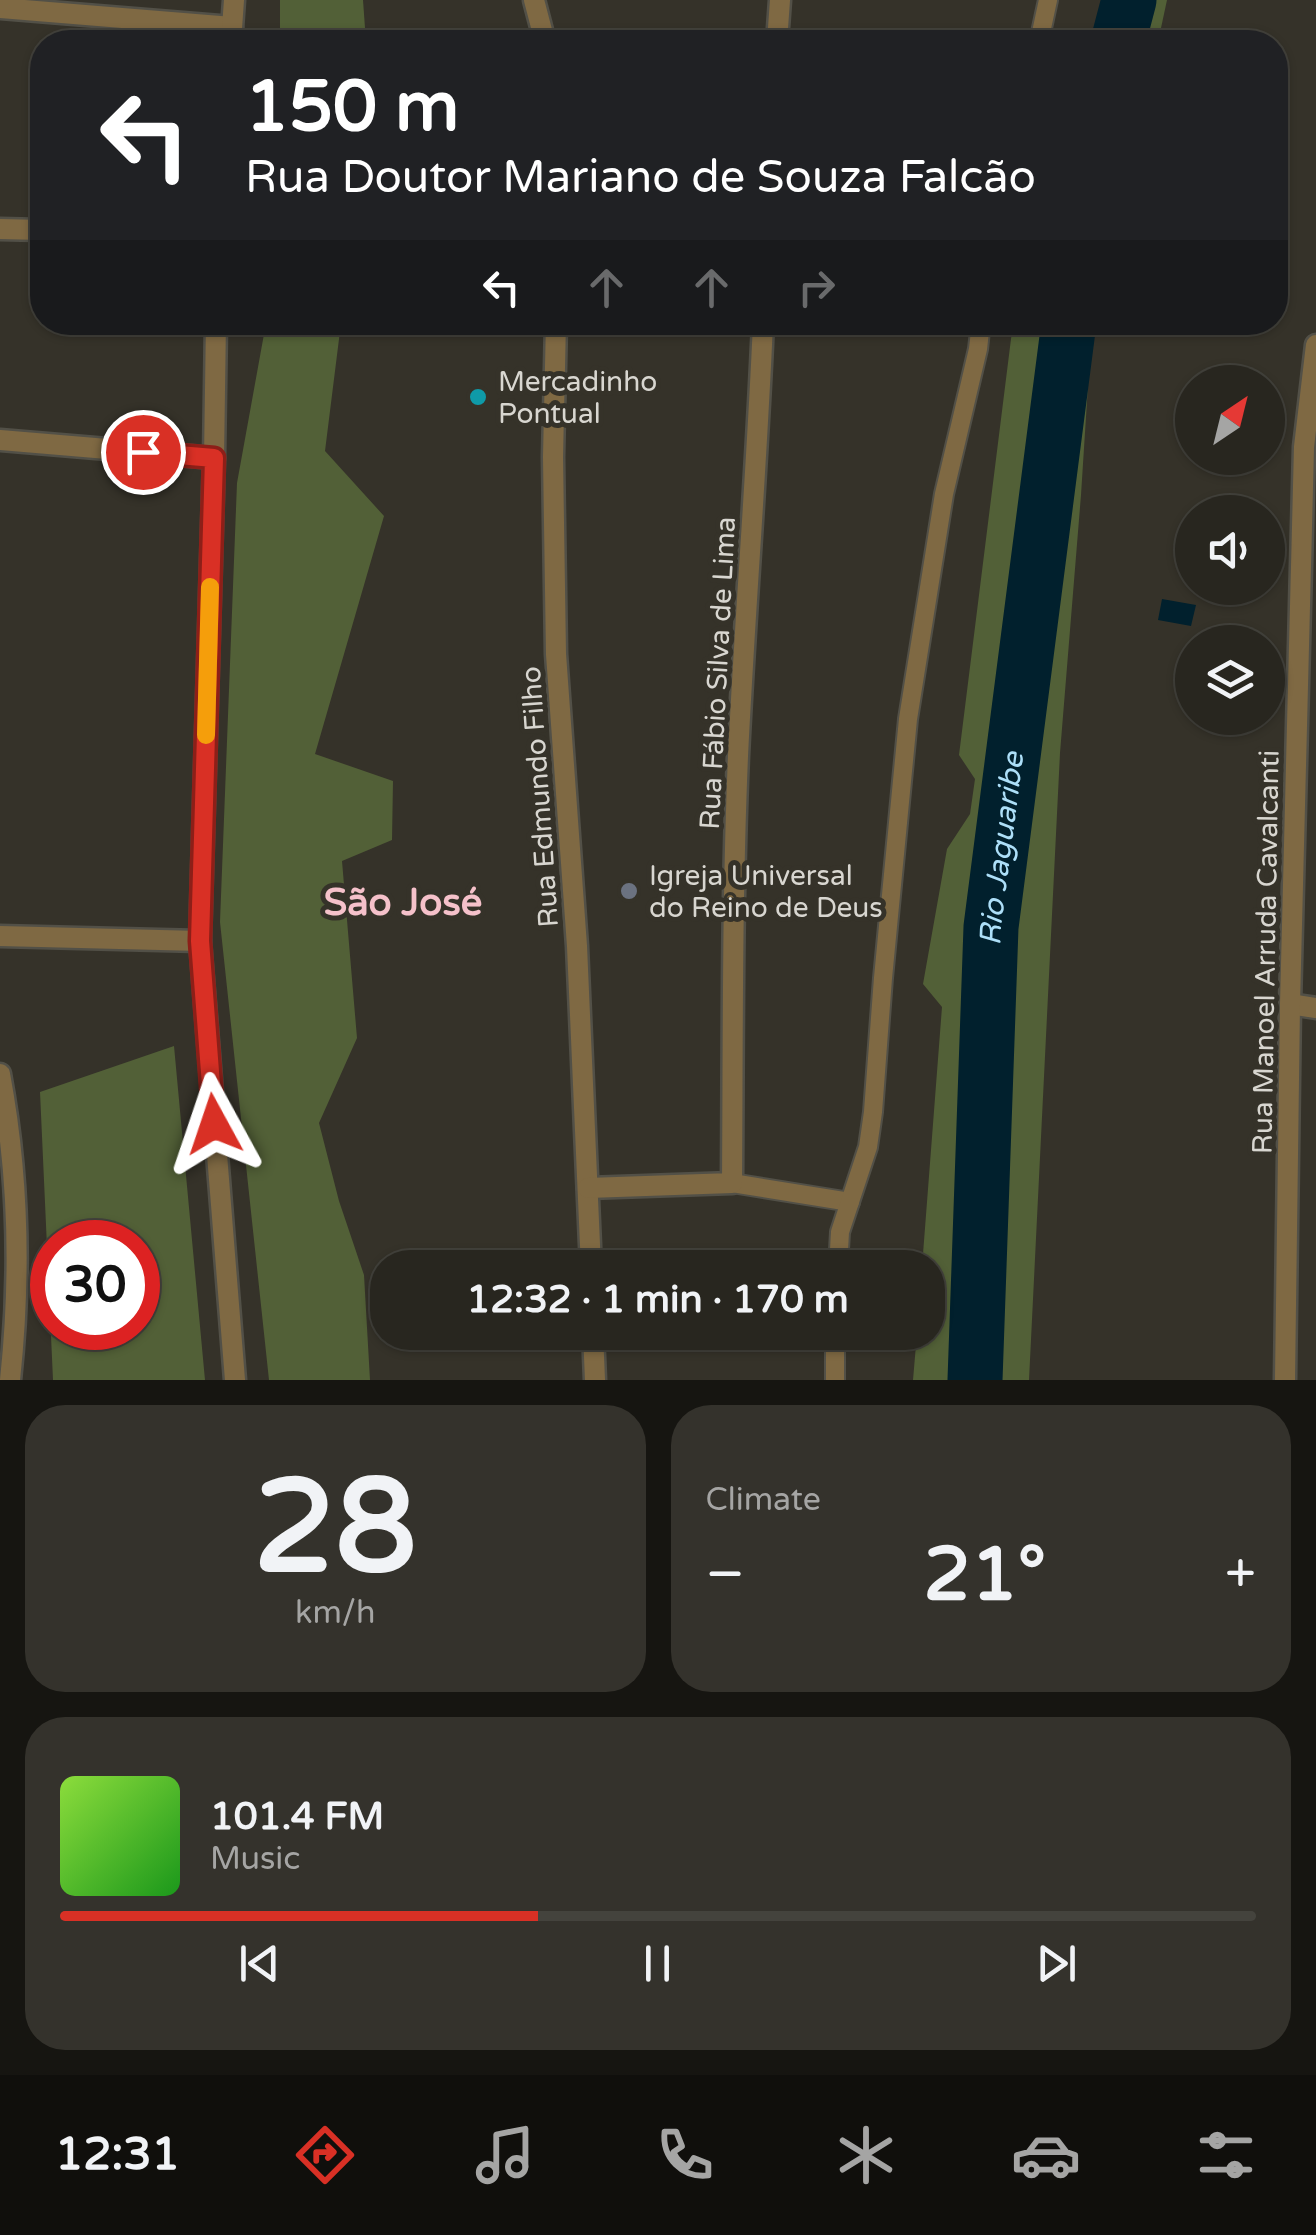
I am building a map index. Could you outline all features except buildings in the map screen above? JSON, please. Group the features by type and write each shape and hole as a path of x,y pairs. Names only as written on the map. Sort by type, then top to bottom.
{"street":[{"path":"232,30 234,0"},
{"path":"534,0 542,30"},
{"path":"778,30 780,0"},
{"path":"14,6 194,30"},
{"path":"0,228 30,229"},
{"path":"216,335 200,941 235,1380"},
{"name":"Rua Edmundo Filho","path":"556,335 556,654 576,946 590,1250"},
{"name":"Rua Fábio Silva de Lima","path":"732,1183 738,758 762,335"},
{"name":"Rua Manoel Arruda Cavalcanti","path":"1285,1380 1290,1004 1316,345"},
{"path":"0,440 214,458"},
{"path":"0,936 200,941"},
{"path":"1290,1004 1316,1008"},
{"path":"0,1074 11,1131 17,1207 18,1281 10,1380"},
{"path":"588,1188 732,1183"},
{"path":"594,1350 595,1380"}],"lane":[{"path":"1042,30 1048,0"},
{"path":"839,1250 840,1232 868,1147 874,1112 882,978 908,719 944,494 980,335"},
{"path":"732,1183 850,1202"},
{"path":"835,1350 835,1380"}],"green space":[{"path":"280,0 363,0 365,30 280,30"},
{"path":"1104,0 1167,0 1161,30 1097,30"},
{"path":"264,335 340,335 325,451 384,516 315,754 393,781 392,840 342,861 357,1038 319,1123 364,1275 370,1380 269,1380 220,922 237,483"},
{"path":"1012,335 1091,335 1060,753 1029,1380 913,1380 916,1350 945,1350 945,1250 923,1250 942,1007 923,984 947,849 970,814 975,779 959,755"},
{"path":"174,1046 205,1380 53,1380 52,1350 160,1350 160,1220 46,1220 40,1092"}],"water":[{"path":"1162,599 1175,601 1175,605 1196,605 1191,625 1158,620"}],"waterway":[{"name":"Rio Jaguaribe","path":"1121,30 1129,0"},
{"name":"Rio Jaguaribe","path":"975,1380 991,927 1067,335"}],"slow traffic":[{"path":"206,735 210,587"}],"place":[{"name":"Mercadinho Pontual","path":"478,397"},
{"name":"Igreja Universal do Reino de Deus","path":"629,891"}],"district":[{"name":"São José","path":"403,902"}],"route":[{"path":"143,452 214,458 200,941 214,1124"}]}
